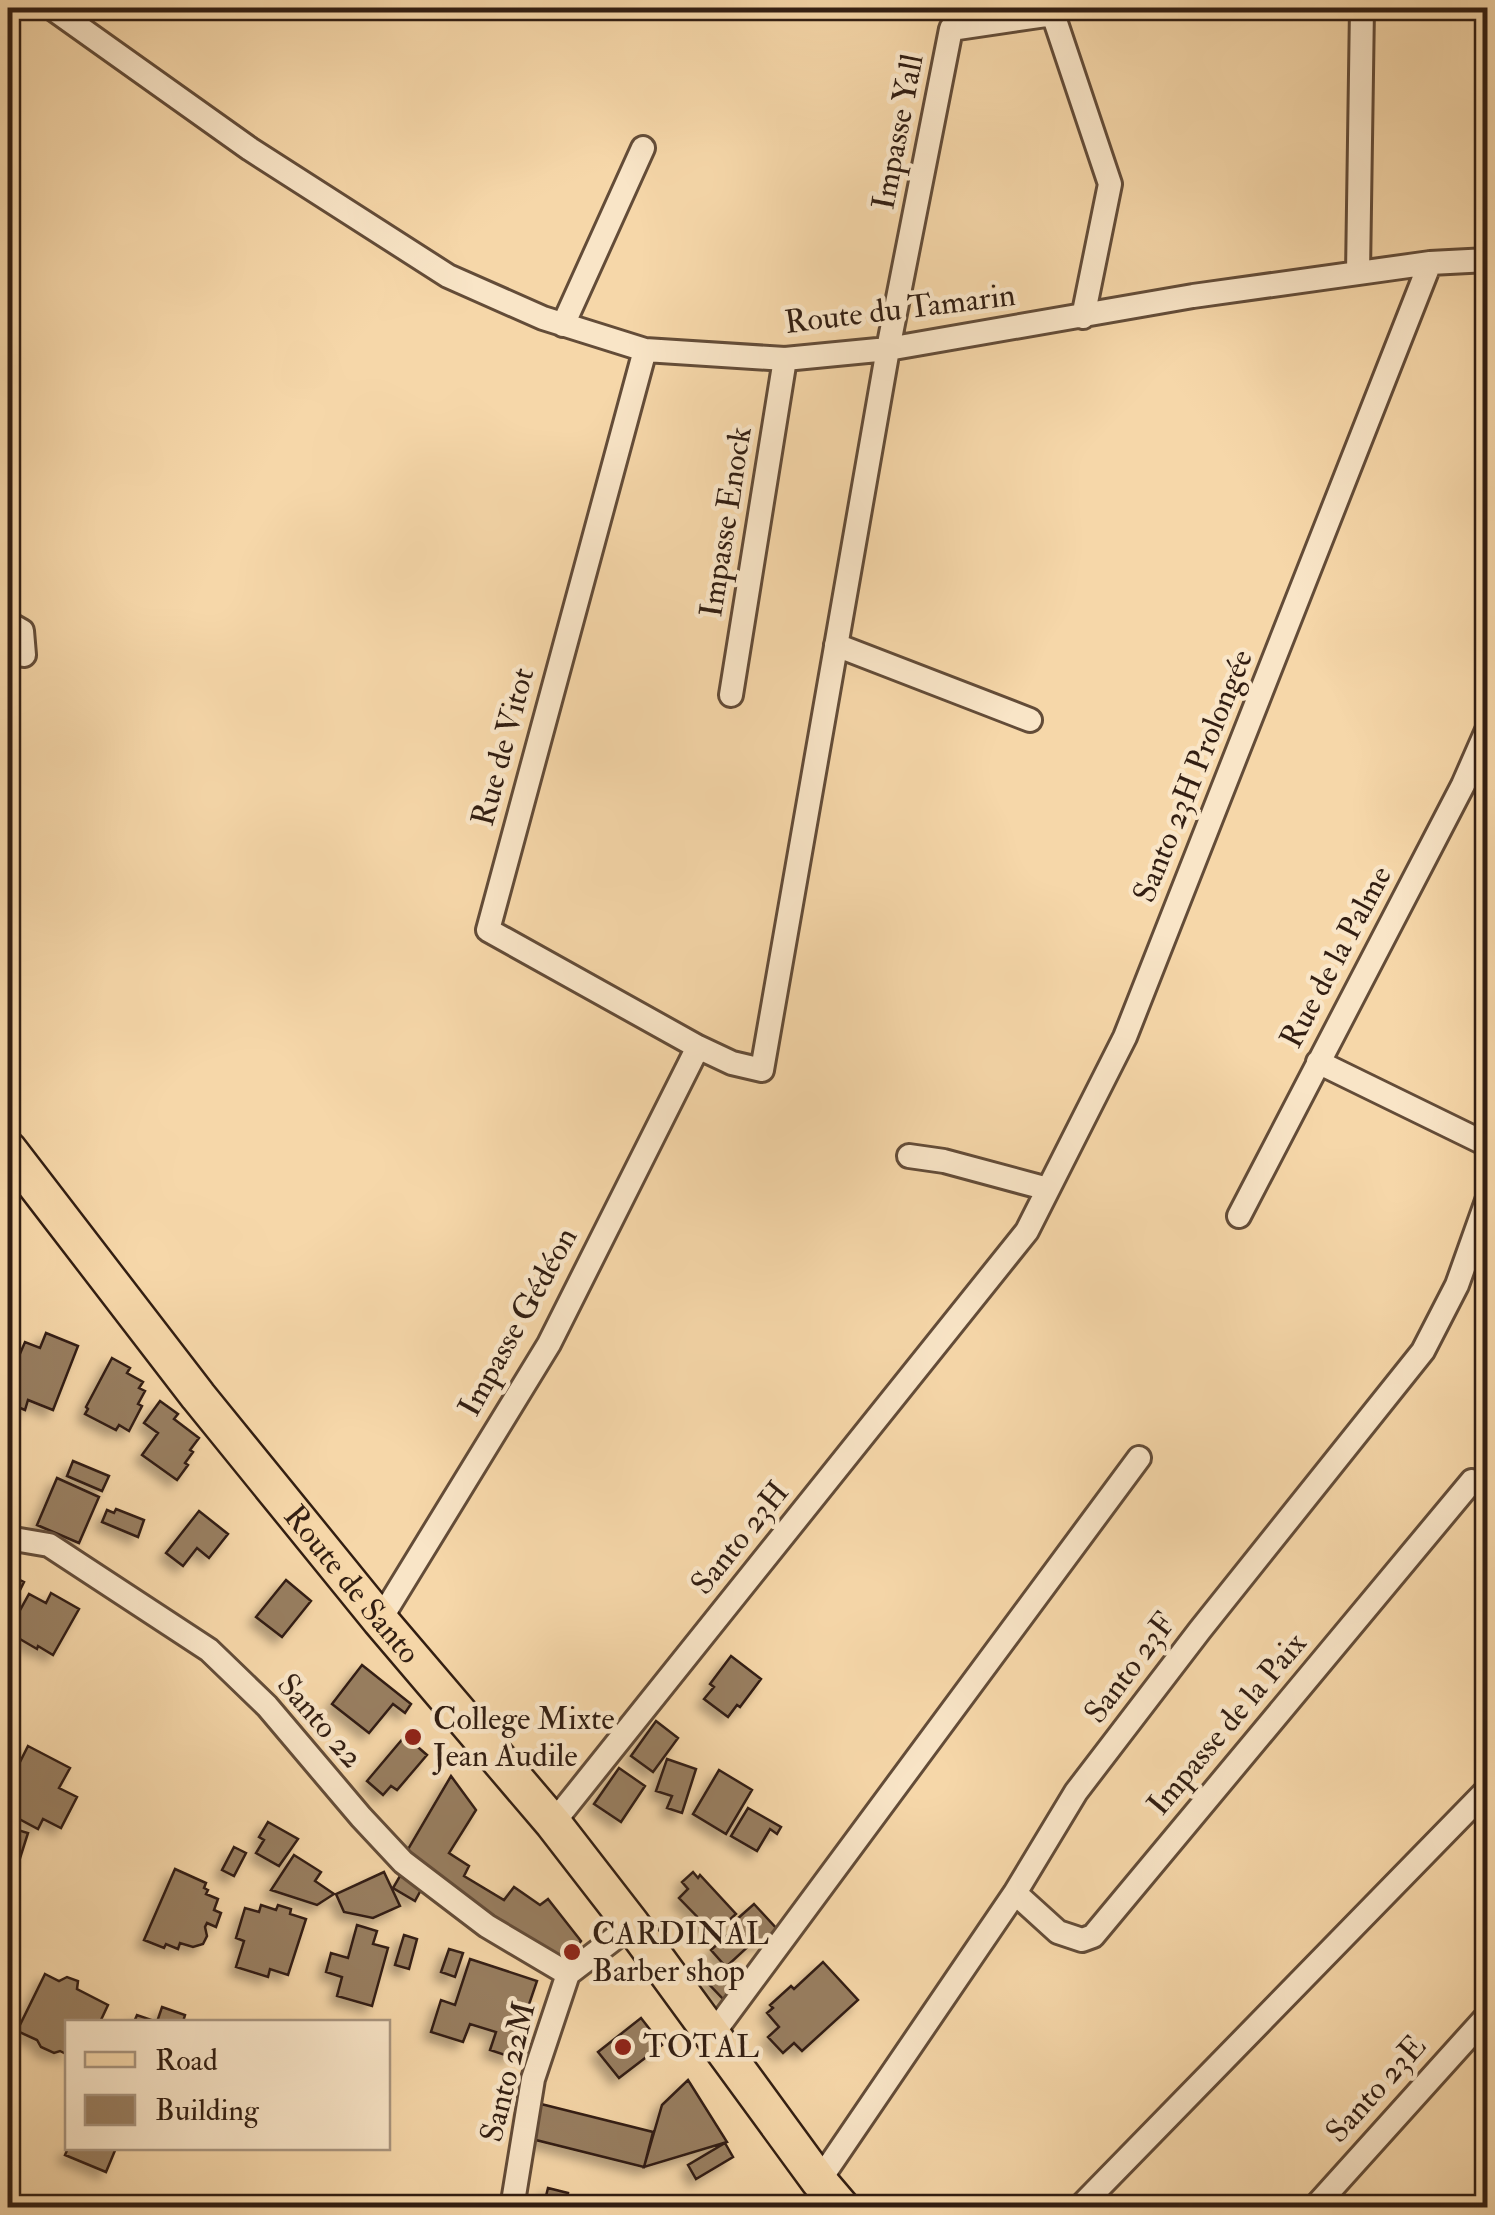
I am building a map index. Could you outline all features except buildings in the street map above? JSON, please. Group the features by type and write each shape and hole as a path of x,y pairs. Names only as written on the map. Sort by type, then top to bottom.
{"main road":[{"name":"Route de Santo","path":"8,1149 198,1396 380,1620 554,1823 830,2194"}],"street":[{"name":"Route du Tamarin","path":"52,8 250,149 448,276 543,318 644,350 785,359 888,349 1193,296 1430,263 1488,260"},
{"path":"1358,274 1362,8"},
{"path":"1053,11 1110,184 1083,317"},
{"name":"Impasse Yall","path":"888,349 951,28 1053,11"},
{"path":"563,325 643,148"},
{"name":"Santo 23H Prolongée","path":"978,1294 1026,1230 1125,1037 1430,263"},
{"path":"698,1047 732,1064 762,1070 888,349"},
{"name":"Rue de Vitot","path":"644,350 488,930 698,1047"},
{"name":"Impasse Enock","path":"731,695 785,359"},
{"path":"8,623 22,631 24,655"},
{"path":"836,645 1030,720"},
{"name":"Rue de la Palme","path":"1239,1216 1463,785 1488,728"},
{"name":"Impasse Gédéon","path":"380,1620 549,1344 698,1047"},
{"path":"1318,1062 1488,1145"},
{"path":"909,1156 944,1161 1048,1189"},
{"name":"Santo 23F","path":"830,2194 1076,1792 1423,1351 1457,1285 1488,1198"},
{"name":"Santo 23H","path":"554,1823 978,1294"},
{"path":"712,2035 1140,1458"},
{"name":"Impasse de la Paix","path":"1016,1893 1058,1932 1082,1940 1093,1936 1472,1481"},
{"name":"Santo 22","path":"8,1538 50,1546 208,1650 267,1706 404,1862 487,1926 568,1974"},
{"path":"1079,2208 1488,1789"},
{"name":"Santo 22M","path":"512,2208 533,2079 568,1974 632,1925"},
{"name":"Santo 23E","path":"1314,2208 1488,2015"}],"place":[{"name":"College Mixte Jean Audile","path":"413,1737"},
{"name":"CARDINAL Barber shop","path":"572,1952"},
{"name":"TOTAL","path":"623,2047"}]}
